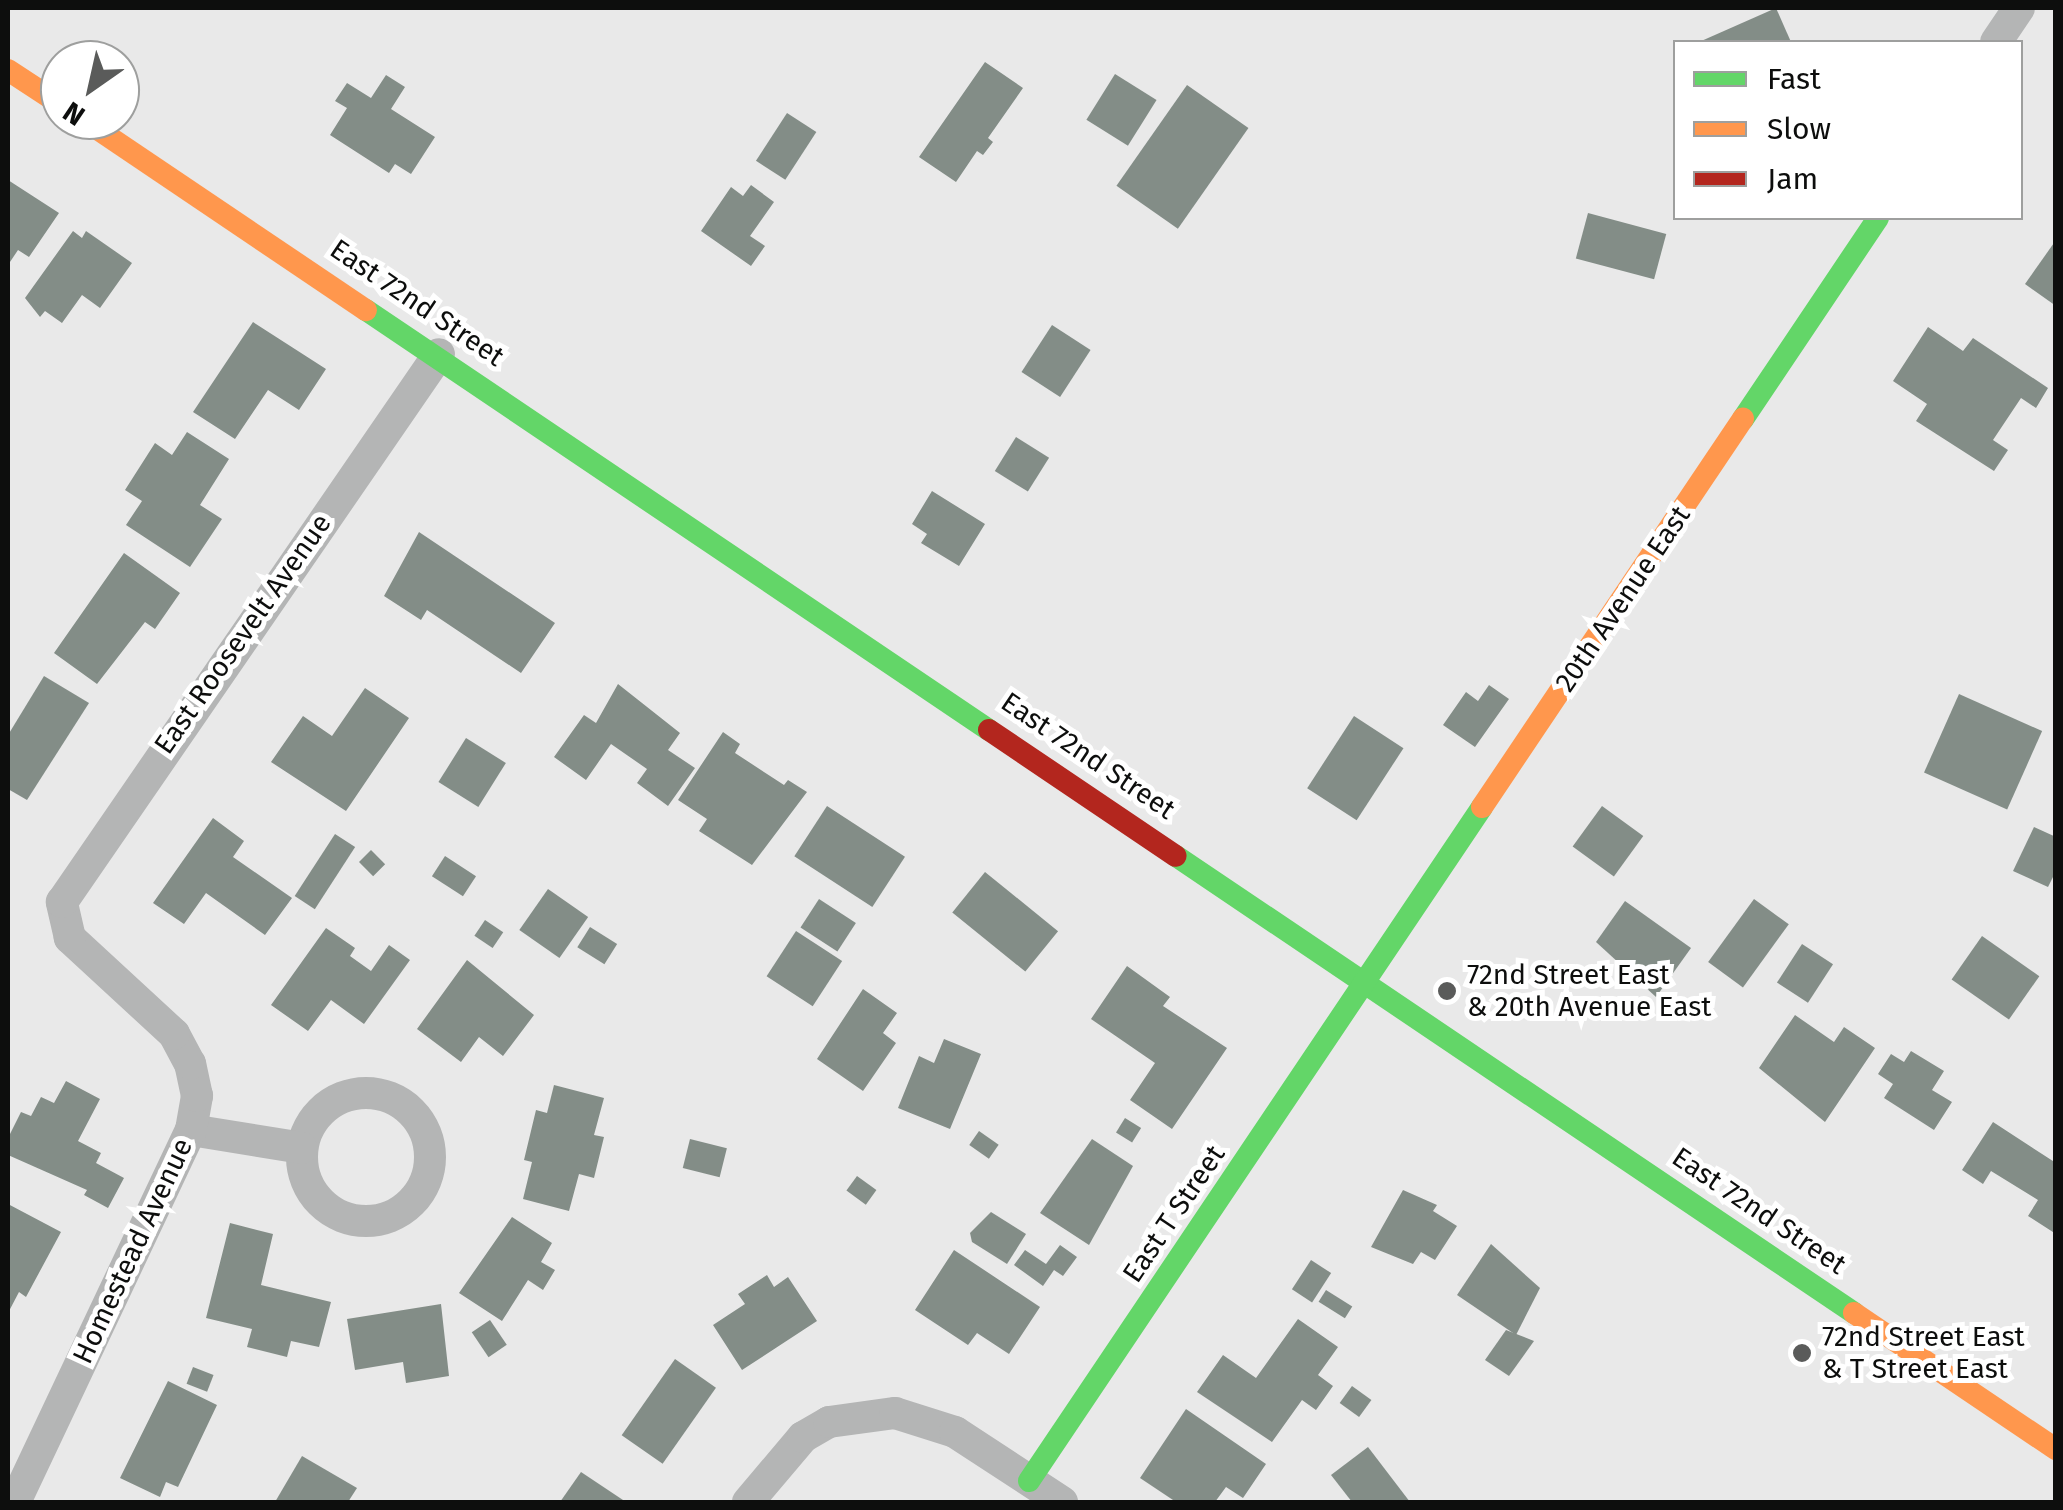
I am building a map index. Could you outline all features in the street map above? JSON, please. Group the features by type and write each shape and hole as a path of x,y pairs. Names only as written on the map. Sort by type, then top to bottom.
{"main road":[{"path":"8,70 40,91"},
{"name":"East 72nd Street","path":"114,140 439,354 2056,1448"},
{"name":"20th Avenue East","path":"1369,981 1877,220"},
{"name":"East T Street","path":"1029,1481 1369,981"}],"street":[{"path":"1997,40 2019,8"},
{"name":"East Roosevelt Avenue","path":"62,919 70,885 439,354"},
{"name":"Homestead Avenue","path":"15,1502 190,1130 197,1096 190,1064 174,1034 70,938 62,919"},
{"path":"190,1130 302,1148"},
{"path":"748,1502 803,1437 866,1414 927,1418 1062,1502"}],"building":[{"path":"1776,8 1790,40 1704,40"},
{"path":"985,62 1023,88 988,138 993,142 983,155 977,151 956,182 919,157"},
{"path":"1115,74 1157,100 1128,146 1086,120"},
{"path":"386,75 405,87 391,109 435,137 411,174 395,164 389,173 330,135 347,108 335,101 347,83 371,98"},
{"path":"1187,85 1248,128 1178,229 1116,186"},
{"path":"787,113 816,132 785,180 756,161"},
{"path":"8,180 59,213 29,257 18,250 8,265"},
{"path":"751,185 774,202 750,236 765,246 751,266 701,231 731,187 743,196"},
{"path":"1588,213 1666,234 1654,279 1576,258"},
{"path":"73,231 82,238 86,231 132,263 100,308 82,295 62,323 45,311 40,317 25,298"},
{"path":"2056,240 2056,306 2025,284"},
{"path":"253,322 326,369 299,410 268,390 235,439 193,412"},
{"path":"1052,325 1091,350 1060,397 1022,372"},
{"path":"1928,327 1963,351 1973,338 2048,388 2036,408 2021,398 1993,440 2008,450 1994,471 1916,421 1927,404 1893,381"},
{"path":"187,432 229,459 200,505 222,519 190,567 126,525 142,501 125,490 155,443 172,455"},
{"path":"1016,437 1049,458 1028,492 995,471"},
{"path":"932,491 985,524 959,566 921,543 927,534 912,524"},
{"path":"419,532 555,623 521,673 427,610 421,620 384,596"},
{"path":"124,553 180,593 155,629 145,622 97,684 54,653"},
{"path":"44,676 89,703 27,800 8,789 8,735"},
{"path":"618,684 680,733 668,750 695,768 668,806 637,783 647,769 611,744 586,780 554,757 584,715 596,723"},
{"path":"1489,685 1509,699 1475,747 1443,725 1466,692 1478,701"},
{"path":"365,688 409,718 346,811 271,762 303,716 332,736"},
{"path":"1959,694 2042,731 2007,810 1924,773"},
{"path":"1354,716 1403,748 1357,820 1307,788"},
{"path":"723,732 740,744 735,753 784,785 788,780 807,792 752,865 699,831 707,819 678,800"},
{"path":"466,738 506,763 478,807 438,782"},
{"path":"827,806 905,857 872,907 794,856"},
{"path":"1602,806 1643,836 1614,876 1573,846"},
{"path":"213,818 244,841 233,857 292,898 265,935 206,893 184,924 153,903"},
{"path":"2034,827 2056,837 2056,871 2048,887 2013,871"},
{"path":"335,834 355,847 315,909 295,896"},
{"path":"371,850 385,864 373,876 359,862"},
{"path":"445,856 476,876 463,896 432,876"},
{"path":"985,872 1058,931 1025,972 952,912"},
{"path":"548,889 588,917 559,958 519,930"},
{"path":"819,899 856,923 837,951 800,928"},
{"path":"1754,899 1789,924 1743,987 1708,962"},
{"path":"1625,901 1691,948 1656,997 1596,942"},
{"path":"485,920 503,932 493,948 474,936"},
{"path":"590,927 617,944 604,964 577,947"},
{"path":"326,928 355,948 350,956 371,971 389,945 410,960 364,1024 331,1000 308,1031 271,1005"},
{"path":"796,931 842,961 813,1006 767,976"},
{"path":"1982,936 2039,976 2009,1020 1952,979"},
{"path":"1802,944 1833,964 1808,1003 1777,983"},
{"path":"467,960 534,1015 503,1056 479,1037 461,1062 417,1029"},
{"path":"1127,966 1170,997 1163,1006 1227,1048 1172,1129 1130,1100 1155,1063 1091,1019"},
{"path":"863,989 897,1013 883,1033 896,1043 863,1091 817,1059"},
{"path":"1795,1015 1834,1042 1844,1027 1875,1048 1825,1122 1759,1068"},
{"path":"944,1039 981,1054 950,1129 898,1108 919,1056 934,1063"},
{"path":"1911,1051 1944,1071 1932,1090 1952,1102 1934,1130 1884,1098 1893,1084 1878,1074 1891,1054 1904,1062"},
{"path":"66,1081 100,1099 78,1141 101,1153 96,1163 124,1178 108,1208 84,1195 87,1190 8,1155 8,1138 21,1112 31,1116 41,1097 54,1103"},
{"path":"554,1085 604,1098 594,1135 604,1137 594,1178 579,1174 569,1211 523,1199 532,1162 524,1160 536,1110 547,1113"},
{"path":"1125,1118 1141,1128 1132,1142 1116,1132"},
{"path":"1993,1122 2056,1163 2056,1234 2028,1216 2038,1200 1991,1171 1983,1184 1962,1170"},
{"path":"979,1131 999,1145 989,1159 969,1145"},
{"path":"690,1139 727,1148 720,1177 683,1168"},
{"path":"1092,1139 1133,1166 1089,1245 1040,1213"},
{"path":"857,1176 876,1190 866,1205 846,1191"},
{"path":"1403,1190 1437,1205 1433,1211 1457,1226 1435,1260 1421,1252 1413,1264 1371,1247"},
{"path":"8,1204 61,1232 26,1297 19,1292 8,1313"},
{"path":"991,1212 1026,1234 1007,1264 972,1242 970,1233"},
{"path":"512,1217 552,1243 541,1262 555,1270 543,1290 528,1280 502,1321 459,1293"},
{"path":"230,1223 273,1234 261,1285 331,1302 319,1347 291,1341 287,1357 247,1347 252,1329 206,1318"},
{"path":"1491,1244 1540,1288 1516,1335 1457,1295"},
{"path":"1060,1245 1077,1257 1063,1276 1054,1270 1043,1286 1014,1265 1025,1250 1046,1264"},
{"path":"954,1250 1040,1307 1009,1354 977,1333 968,1345 915,1310"},
{"path":"1311,1260 1331,1273 1312,1302 1292,1289"},
{"path":"767,1275 774,1287 788,1277 817,1321 742,1370 713,1325 745,1304 738,1294"},
{"path":"1326,1290 1352,1306 1345,1318 1319,1302"},
{"path":"441,1304 449,1376 406,1383 403,1362 355,1370 347,1319"},
{"path":"1298,1319 1338,1347 1318,1375 1333,1386 1316,1410 1302,1400 1272,1442 1197,1392 1223,1355 1256,1378"},
{"path":"490,1320 507,1345 489,1357 472,1332"},
{"path":"1506,1330 1534,1341 1509,1376 1485,1360"},
{"path":"675,1359 716,1388 663,1464 622,1435"},
{"path":"193,1367 214,1375 207,1392 187,1384"},
{"path":"168,1381 217,1405 178,1487 166,1482 160,1497 120,1478"},
{"path":"1352,1386 1371,1400 1359,1417 1340,1403"},
{"path":"1186,1409 1266,1464 1243,1498 1226,1487 1215,1502 1176,1502 1140,1478"},
{"path":"1368,1447 1410,1502 1352,1502 1331,1475"},
{"path":"302,1456 357,1488 348,1502 275,1502"},
{"path":"581,1472 626,1502 560,1502"}],"traffic: fast":[{"path":"1743,419 1877,220"},
{"path":"366,310 989,730"},
{"path":"1029,1481 1482,807"},
{"path":"1176,856 1854,1313"}],"traffic: slow":[{"path":"8,70 40,91"},
{"path":"114,140 366,310"},
{"path":"1482,807 1743,419"},
{"path":"1854,1313 2056,1449"}],"traffic: jam":[{"path":"989,730 1176,856"}],"place":[{"name":"72nd Street East & 20th Avenue East","path":"1447,991"},
{"name":"72nd Street East & T Street East","path":"1802,1353"}]}
